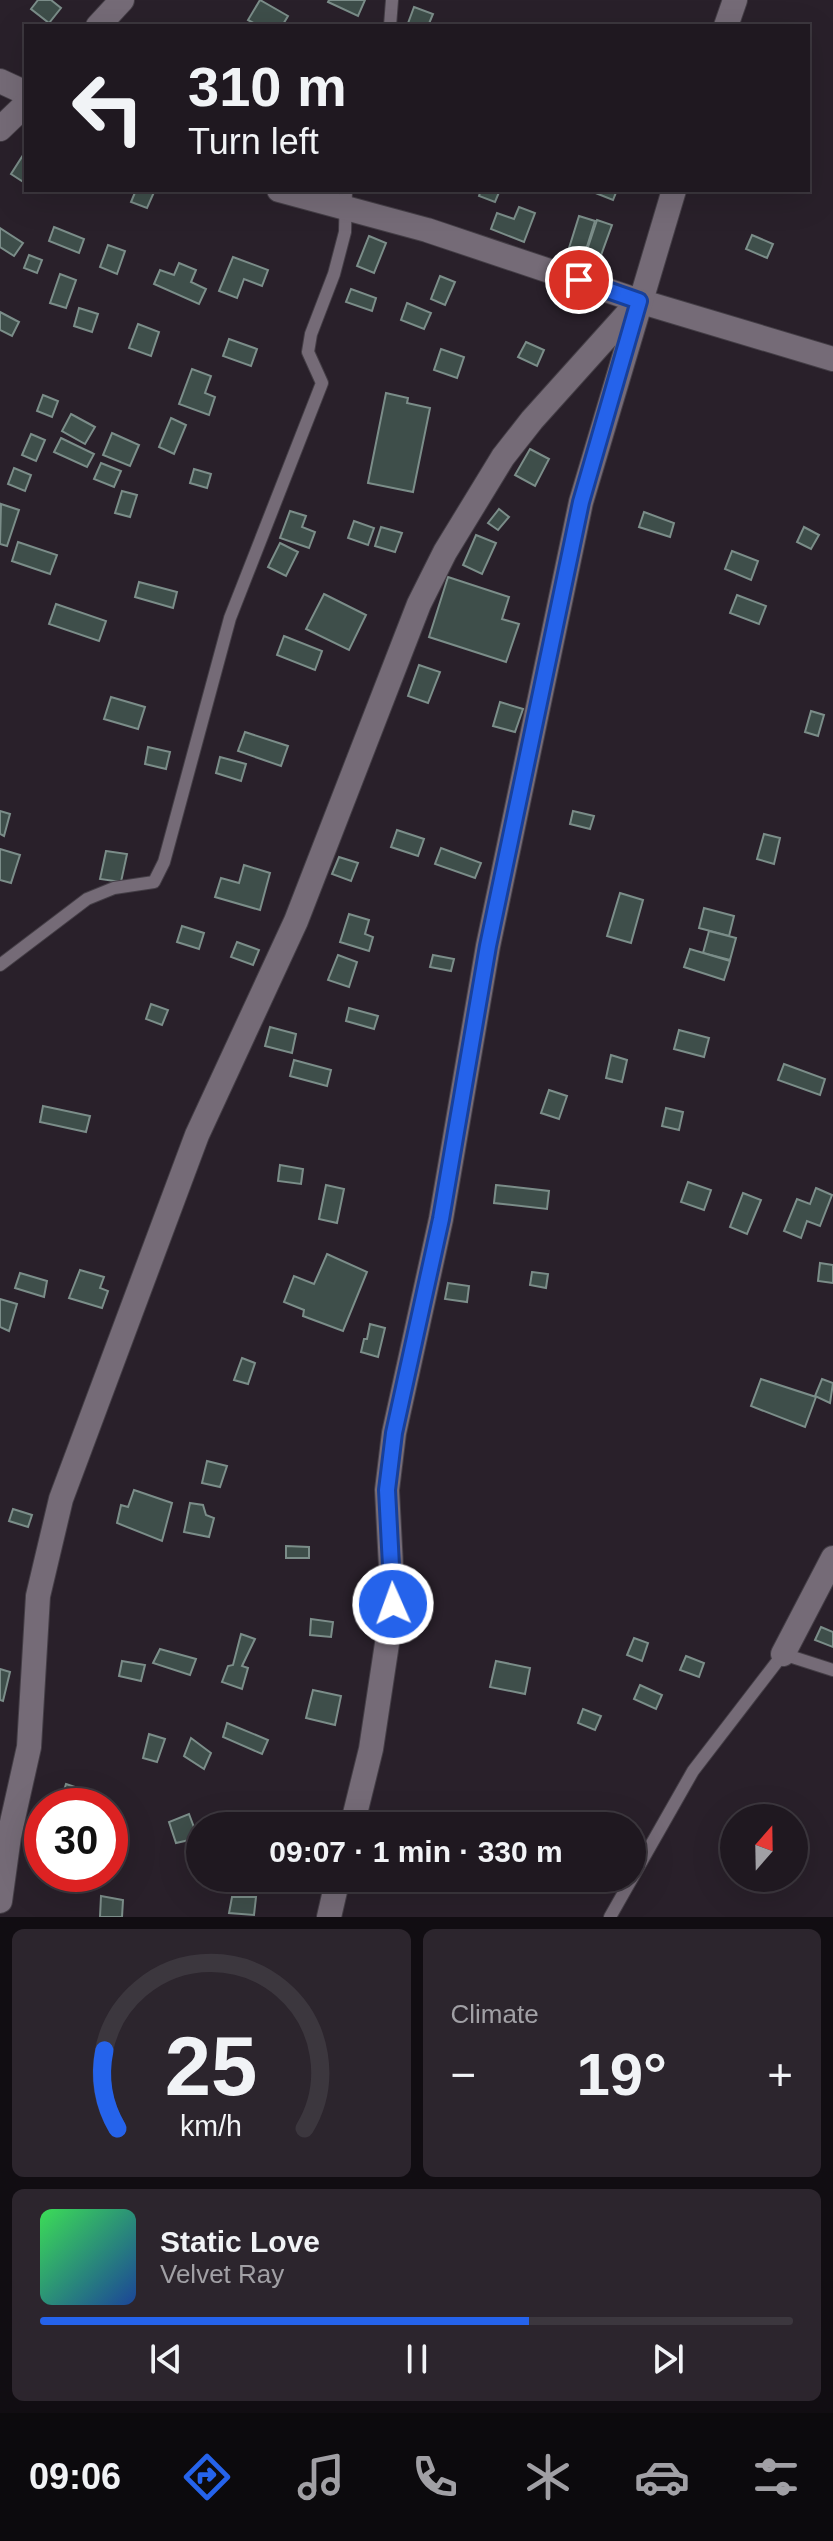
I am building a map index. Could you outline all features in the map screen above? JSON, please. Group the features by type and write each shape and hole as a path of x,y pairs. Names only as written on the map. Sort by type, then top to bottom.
{"street":[{"path":"100,24 122,0"},
{"path":"727,24 735,0"},
{"path":"0,81 24,92"},
{"path":"0,129 24,106"},
{"path":"292,192 345,200 639,301 833,359"},
{"path":"355,1812 371,1749 393,1604 387,1490 394,1433 441,1219 488,946 581,502 673,192"},
{"path":"0,1901 9,1836 29,1747 38,1596 51,1534 61,1499 197,1135 296,921 414,616 445,552 503,457 639,301"},
{"path":"783,1654 833,1558"},
{"path":"329,1917 335,1892"}],"lane":[{"path":"390,24 392,0"},
{"path":"0,965 87,899 114,888 154,882 164,862 230,618 322,383 308,352 311,334 334,274 345,232 345,200"},
{"path":"610,1917 693,1771 783,1654 833,1670"}],"building":[{"path":"38,0 51,0 61,8 49,23 31,9"},
{"path":"260,0 288,16 283,24 255,24 248,20"},
{"path":"329,0 365,0 358,16"},
{"path":"414,7 433,14 429,24 408,24"},
{"path":"24,154 24,182 11,174"},
{"path":"135,192 154,192 147,208 131,202"},
{"path":"480,192 499,192 495,202 479,196"},
{"path":"593,192 616,192 613,200"},
{"path":"519,207 535,213 524,242 491,229 497,213 514,219"},
{"path":"579,216 595,221 585,253 569,248"},
{"path":"597,220 612,225 600,258 586,253"},
{"path":"54,227 84,239 79,253 49,241"},
{"path":"0,228 23,243 14,256 0,247"},
{"path":"752,235 773,244 767,258 746,249"},
{"path":"369,236 386,243 374,273 357,266"},
{"path":"108,245 125,251 117,274 100,267"},
{"path":"29,255 42,260 37,273 24,268"},
{"path":"233,257 268,270 262,286 244,279 237,298 219,291"},
{"path":"179,263 196,270 191,282 206,289 199,304 154,284 160,270 174,275"},
{"path":"60,274 76,280 66,308 50,303"},
{"path":"440,276 455,282 445,305 431,299"},
{"path":"351,289 376,298 372,311 346,302"},
{"path":"407,303 431,313 424,329 401,320"},
{"path":"79,308 98,314 92,332 74,326"},
{"path":"0,312 19,322 12,336 0,330"},
{"path":"138,324 159,332 151,356 129,348"},
{"path":"229,339 257,349 251,366 223,356"},
{"path":"526,342 544,350 537,366 518,357"},
{"path":"441,349 464,357 457,378 434,370"},
{"path":"192,369 211,376 205,393 215,397 209,415 179,404"},
{"path":"386,393 408,398 407,403 430,408 413,492 368,483"},
{"path":"43,395 58,401 52,417 37,411"},
{"path":"71,414 95,427 85,444 62,431"},
{"path":"171,418 186,425 174,454 159,447"},
{"path":"112,433 139,445 130,466 103,455"},
{"path":"31,434 45,440 36,461 22,455"},
{"path":"61,438 94,454 87,467 54,452"},
{"path":"530,449 549,459 535,486 515,475"},
{"path":"101,463 121,471 114,487 94,479"},
{"path":"14,468 31,475 25,491 8,484"},
{"path":"194,469 211,474 207,488 190,483"},
{"path":"122,491 137,495 130,517 115,513"},
{"path":"1,504 19,510 7,546 0,544"},
{"path":"499,509 509,517 498,530 488,523"},
{"path":"290,511 306,516 302,527 315,532 309,548 280,538"},
{"path":"644,512 674,523 670,537 639,527"},
{"path":"354,521 374,528 368,545 348,538"},
{"path":"381,527 402,533 395,552 375,546"},
{"path":"804,527 819,535 811,549 797,542"},
{"path":"476,535 496,543 482,574 463,565"},
{"path":"18,542 57,555 50,574 12,561"},
{"path":"280,543 298,552 286,576 268,567"},
{"path":"732,551 758,561 751,580 725,569"},
{"path":"448,577 509,597 502,619 519,624 506,662 429,637"},
{"path":"139,582 177,592 173,608 135,597"},
{"path":"324,594 366,615 349,650 306,629"},
{"path":"737,595 766,606 759,624 730,613"},
{"path":"56,604 106,621 99,641 49,624"},
{"path":"284,636 322,651 315,670 277,655"},
{"path":"419,665 440,672 428,703 408,696"},
{"path":"111,697 145,707 138,729 104,719"},
{"path":"500,702 523,709 515,732 493,726"},
{"path":"811,711 824,715 818,736 805,732"},
{"path":"245,732 288,746 281,766 238,751"},
{"path":"148,747 170,752 166,769 145,764"},
{"path":"220,757 246,764 241,781 216,773"},
{"path":"0,811 10,814 4,836 0,834"},
{"path":"573,811 594,816 590,829 570,824"},
{"path":"397,830 424,839 418,856 391,847"},
{"path":"764,834 780,838 774,864 757,859"},
{"path":"441,848 481,863 475,878 435,864"},
{"path":"0,849 20,855 11,883 0,880"},
{"path":"106,851 127,854 121,882 100,879"},
{"path":"339,857 358,863 351,881 332,874"},
{"path":"244,865 270,873 260,910 215,897 221,878 239,883"},
{"path":"620,893 643,900 631,943 607,936"},
{"path":"704,908 734,916 729,936 699,928"},
{"path":"349,914 369,920 365,934 373,937 369,951 340,942"},
{"path":"182,926 204,933 199,949 177,942"},
{"path":"709,931 736,938 730,960 703,953"},
{"path":"237,942 259,950 253,965 231,957"},
{"path":"690,949 730,961 724,980 684,967"},
{"path":"338,955 357,962 349,987 328,980"},
{"path":"433,955 454,959 451,971 430,967"},
{"path":"151,1004 168,1010 162,1025 146,1019"},
{"path":"349,1008 378,1016 374,1029 346,1021"},
{"path":"270,1027 296,1034 292,1053 265,1046"},
{"path":"679,1030 709,1038 704,1057 674,1049"},
{"path":"611,1055 627,1060 622,1082 606,1078"},
{"path":"294,1060 331,1070 327,1086 290,1076"},
{"path":"784,1064 825,1079 820,1095 778,1080"},
{"path":"549,1090 567,1096 559,1119 541,1113"},
{"path":"43,1106 90,1116 86,1132 40,1122"},
{"path":"666,1108 683,1112 679,1130 662,1126"},
{"path":"280,1165 303,1169 301,1184 278,1181"},
{"path":"688,1182 711,1190 704,1210 681,1202"},
{"path":"326,1185 344,1189 337,1223 319,1219"},
{"path":"496,1185 549,1191 547,1209 494,1203"},
{"path":"816,1188 832,1195 820,1226 807,1221 801,1238 784,1231 797,1199 810,1204"},
{"path":"743,1193 761,1200 747,1234 730,1227"},
{"path":"327,1254 367,1272 343,1331 303,1316 304,1310 284,1302 294,1276 314,1284"},
{"path":"820,1263 833,1265 833,1283 818,1281"},
{"path":"80,1270 104,1277 100,1288 108,1291 102,1308 69,1298"},
{"path":"532,1272 548,1274 546,1288 530,1285"},
{"path":"20,1273 47,1281 44,1297 15,1288"},
{"path":"448,1283 469,1286 467,1302 445,1299"},
{"path":"0,1299 17,1304 9,1331 0,1327"},
{"path":"370,1324 385,1328 378,1357 361,1352"},
{"path":"242,1358 255,1363 248,1384 234,1380"},
{"path":"761,1379 816,1397 805,1427 751,1406"},
{"path":"822,1379 833,1383 830,1403 815,1396"},
{"path":"207,1461 227,1466 220,1487 202,1483"},
{"path":"134,1490 172,1503 162,1541 117,1523 121,1505 128,1507"},
{"path":"190,1503 203,1505 206,1515 214,1518 209,1537 184,1532"},
{"path":"13,1509 32,1515 28,1527 9,1521"},
{"path":"286,1546 309,1547 309,1558 286,1558"},
{"path":"311,1619 333,1622 331,1637 310,1635"},
{"path":"821,1627 833,1632 833,1647 815,1640"},
{"path":"241,1634 255,1639 242,1666 248,1668 242,1689 222,1682 228,1666 233,1665"},
{"path":"634,1638 648,1643 642,1661 627,1655"},
{"path":"160,1649 196,1659 190,1675 153,1663"},
{"path":"686,1656 704,1663 699,1677 680,1670"},
{"path":"122,1661 145,1665 141,1681 119,1676"},
{"path":"496,1661 530,1668 525,1694 490,1687"},
{"path":"0,1669 10,1672 3,1701 0,1700"},
{"path":"640,1685 662,1695 656,1709 634,1699"},
{"path":"313,1690 341,1696 335,1725 306,1718"},
{"path":"583,1709 601,1716 595,1730 578,1723"},
{"path":"227,1723 268,1740 262,1754 223,1737"},
{"path":"149,1734 165,1739 157,1762 143,1758"},
{"path":"191,1738 211,1753 204,1769 184,1756"},
{"path":"186,1815 186,1841 176,1843 169,1822"},
{"path":"101,1896 123,1900 122,1917 100,1917"},
{"path":"232,1897 256,1897 254,1915 229,1913"}],"route":[{"path":"393,1604 387,1490 394,1433 441,1219 488,946 581,502 639,301 579,280"}]}
